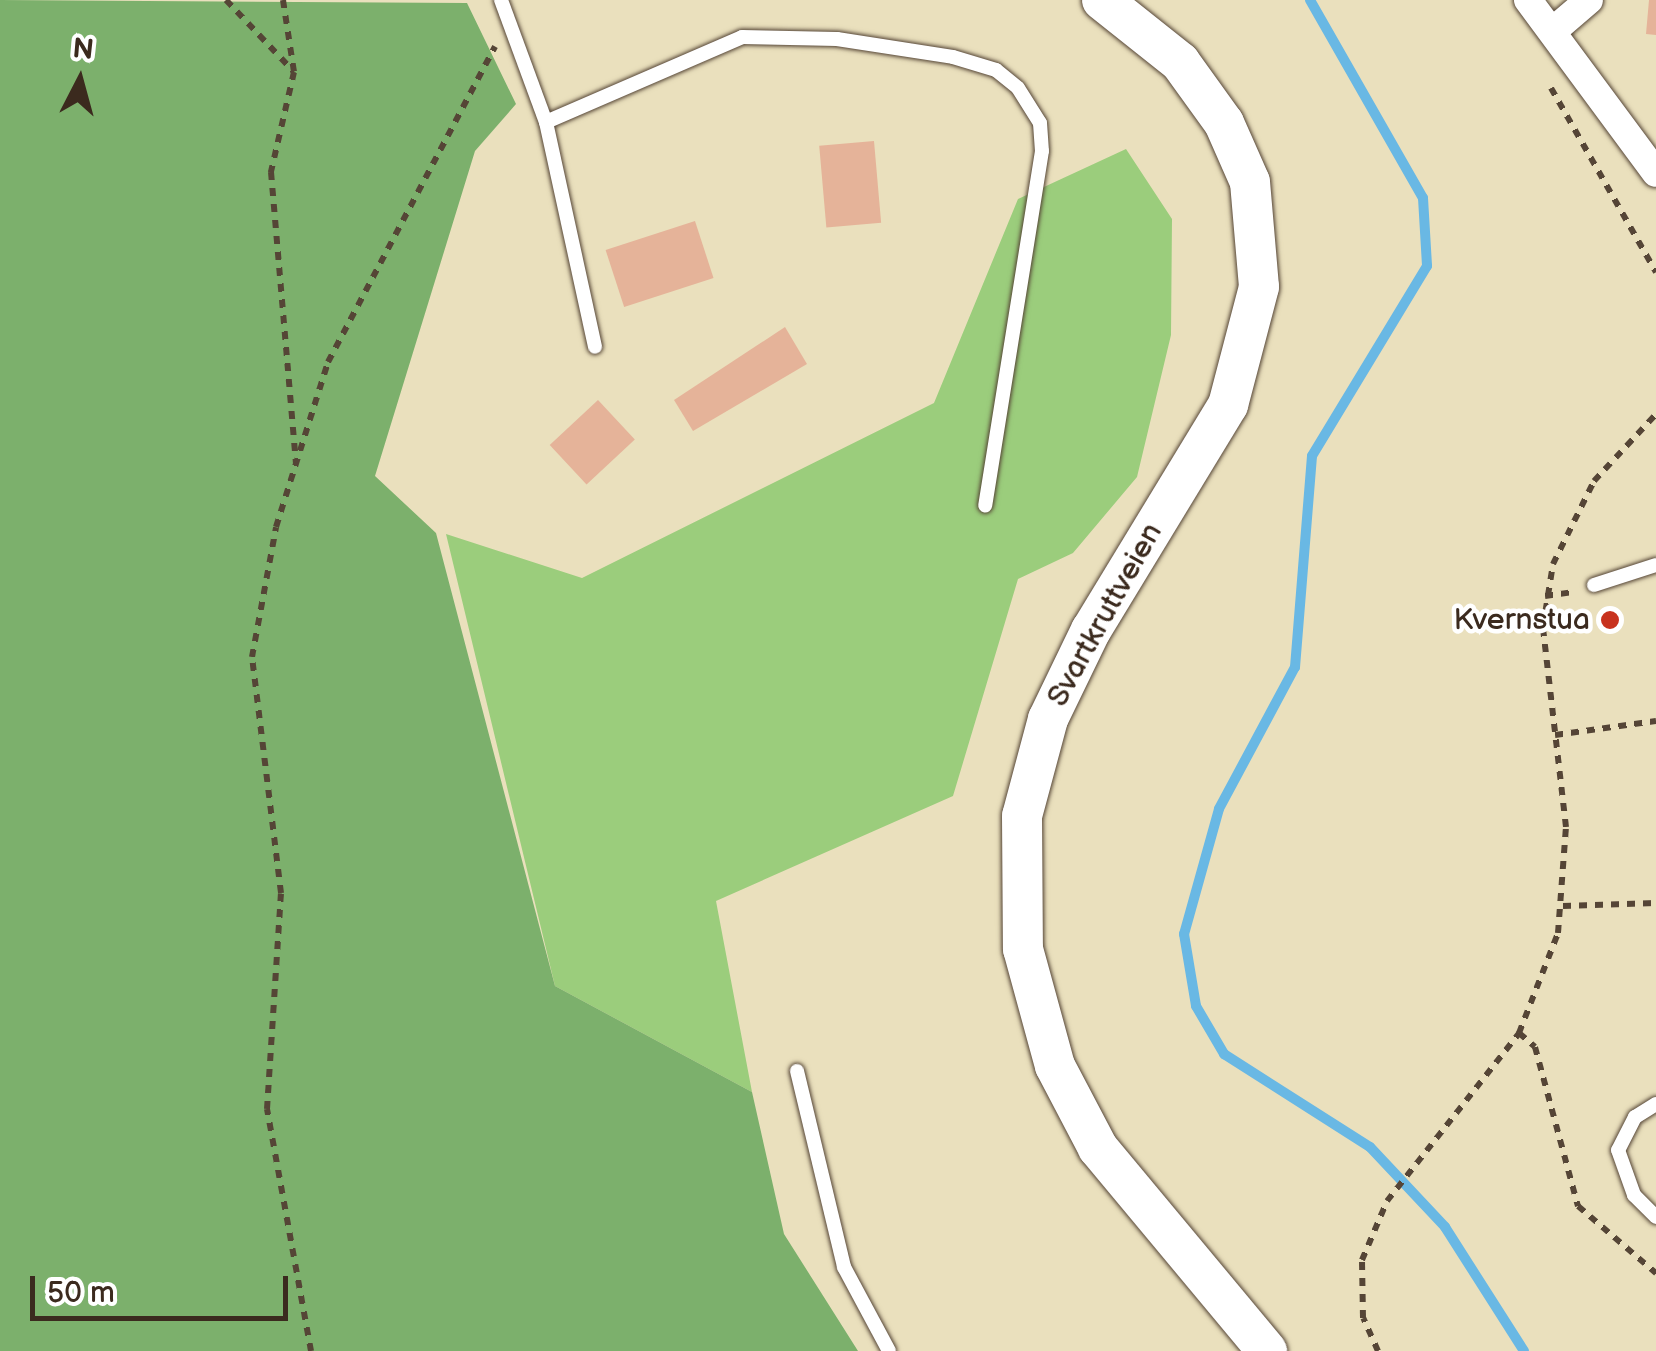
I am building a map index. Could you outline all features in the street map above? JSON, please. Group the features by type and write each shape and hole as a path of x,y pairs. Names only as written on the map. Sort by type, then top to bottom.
{"street":[{"name":"Svartkruttveien","path":"1102,0 1180,62 1224,123 1250,182 1259,287 1228,405 1090,630 1048,719 1022,816 1023,948 1050,1052 1098,1148 1267,1351"},
{"path":"1528,0 1554,30 1656,173"},
{"path":"1554,30 1589,0"}],"lane":[{"path":"501,0 546,122 595,348"},
{"path":"546,122 742,37 953,57 996,70 1018,88 1040,123 1042,151 985,505"},
{"path":"1594,585 1656,565"},
{"path":"796,1071 844,1267 889,1351"},
{"path":"1656,1104 1635,1117 1618,1150 1634,1194 1656,1217"}],"path":[{"path":"226,0 294,72"},
{"path":"283,0 294,72 270,172 296,471"},
{"path":"311,1351 267,1109 281,892 252,658 296,471 328,362 508,20"},
{"path":"1540,71 1656,272"},
{"path":"1378,1351 1363,1318 1362,1260 1387,1202 1428,1158 1519,1033 1563,906 1566,827 1543,627 1552,564 1594,481 1656,414"},
{"path":"1555,735 1656,721"},
{"path":"1563,906 1656,903"},
{"path":"1519,1033 1535,1047 1578,1206 1656,1273"}],"green space":[{"path":"0,0 467,3 516,104 475,151 375,476 436,533 555,986 752,1092 784,1234 858,1351 0,1351"},
{"path":"1126,149 1172,219 1171,335 1137,477 1073,553 1018,579 953,796 716,901 752,1092 555,986 446,534 582,578 934,403 1018,199"}],"building":[{"path":"1649,0 1656,0 1656,35 1646,34"},
{"path":"874,141 881,223 826,227 819,146"},
{"path":"695,221 714,278 624,307 606,250"},
{"path":"785,327 807,364 693,431 674,400"},
{"path":"598,400 635,439 587,485 550,445"}],"waterway":[{"path":"1310,0 1423,198 1427,266 1312,456 1295,667 1219,809 1184,934 1196,1006 1224,1054 1370,1147 1445,1227 1524,1351"}],"place":[{"name":"Kvernstua","path":"1610,620"}]}
